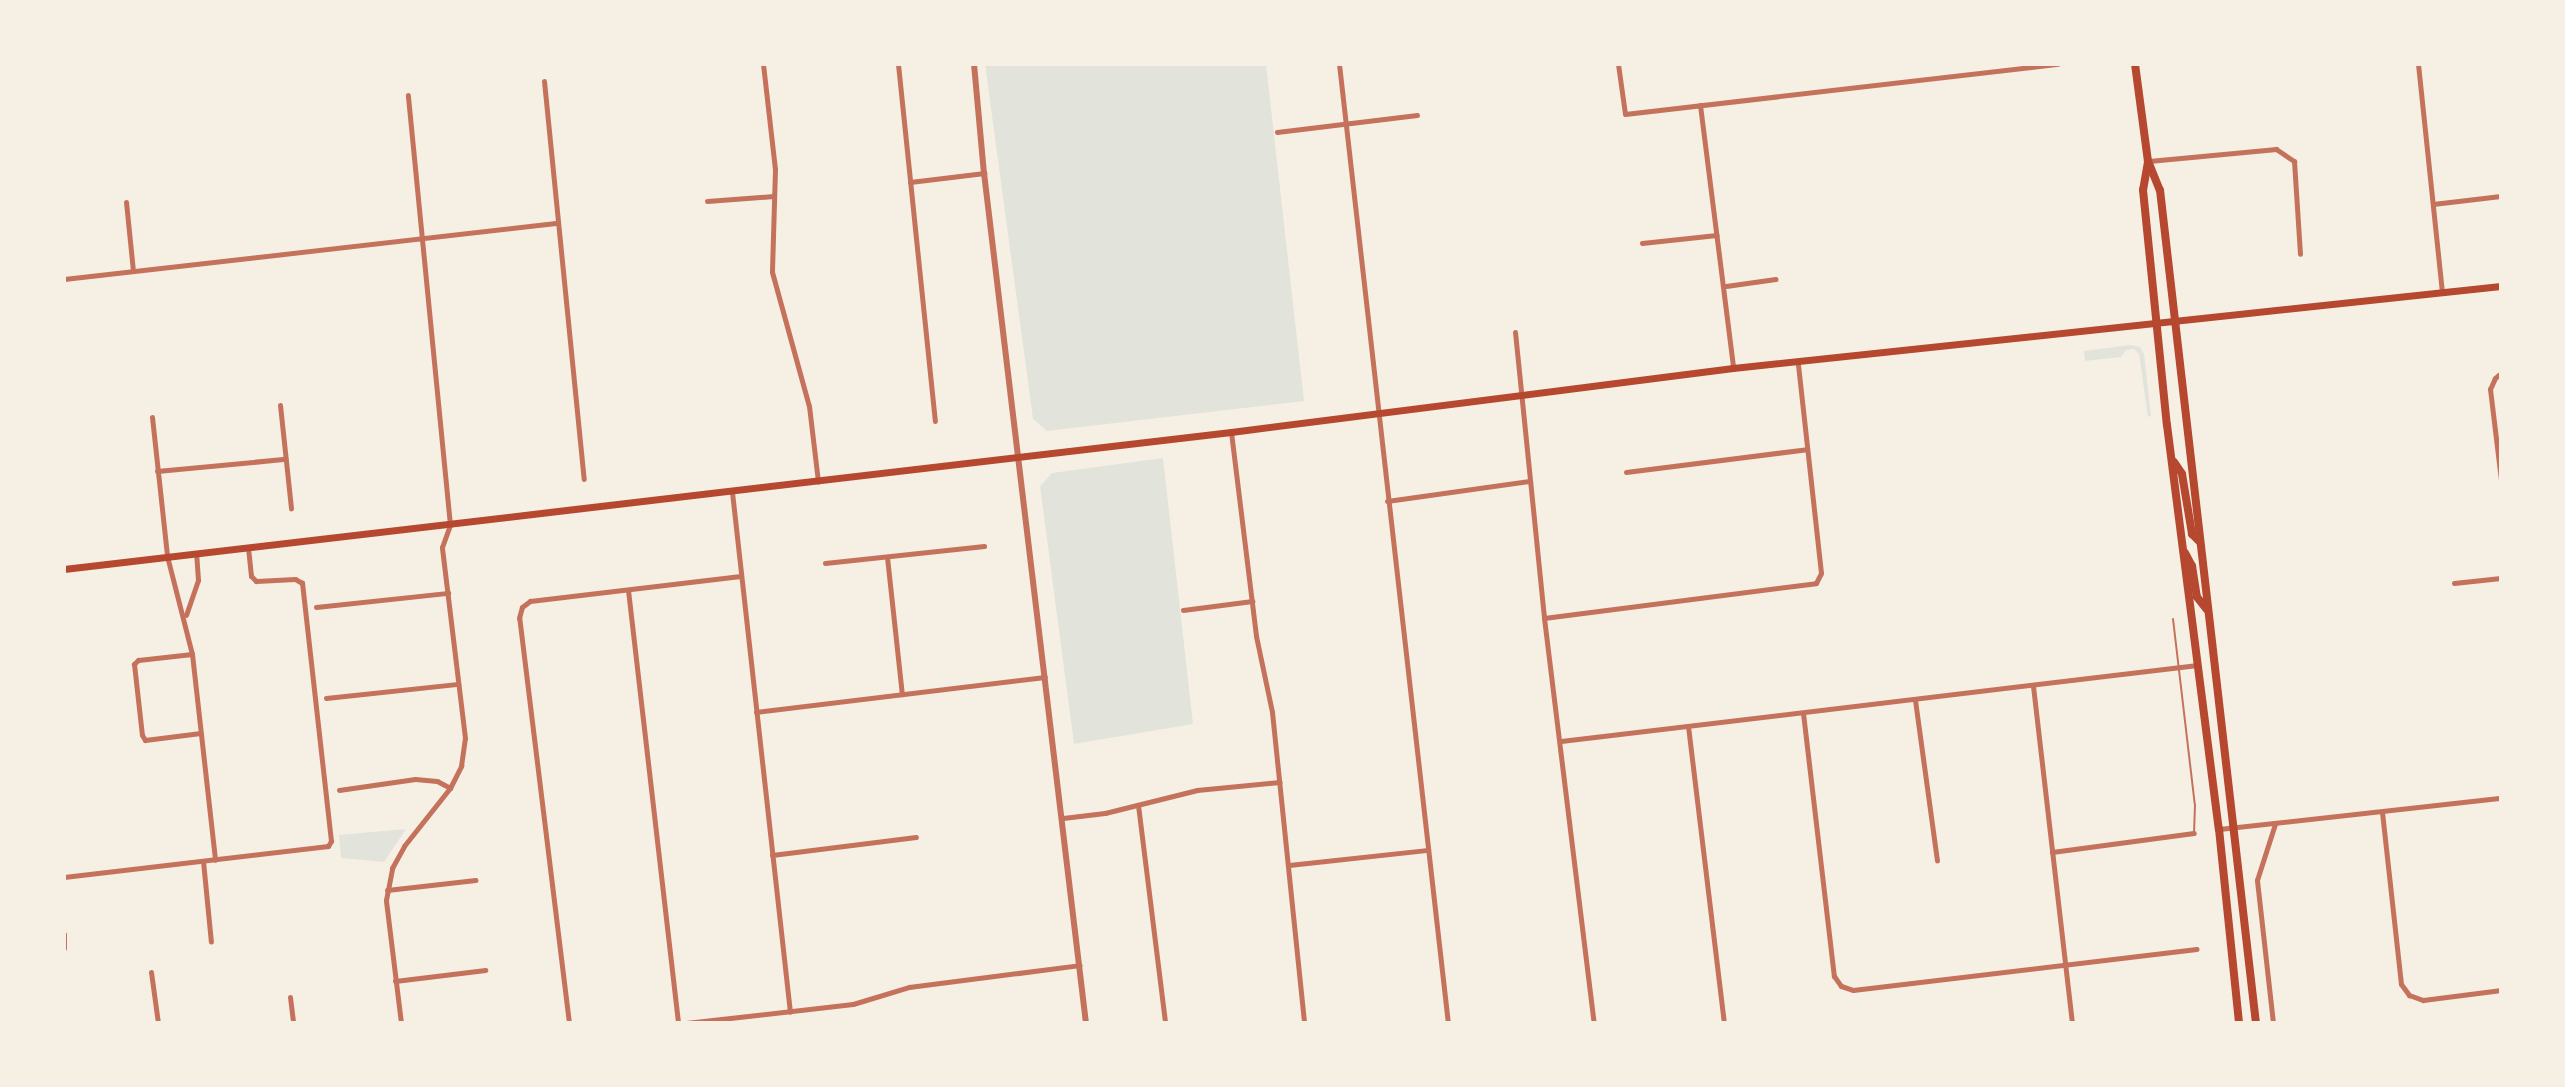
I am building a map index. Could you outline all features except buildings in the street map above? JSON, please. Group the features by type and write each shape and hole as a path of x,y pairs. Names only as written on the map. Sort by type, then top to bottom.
{"main road":[{"path":"2135,64 2148,161 2160,190 2207,611 2236,827 2256,1023"},
{"path":"2148,161 2143,190 2171,458 2219,829 2239,1023"},
{"path":"64,569 818,482 1733,368 2501,286"},
{"path":"2171,458 2182,474 2188,519 2199,541"},
{"path":"2182,547 2192,566 2197,597 2207,611"}],"street":[{"path":"763,64 775,169 772,272 809,406 818,482"},
{"path":"898,64 935,421"},
{"path":"974,64 984,173 1086,1023"},
{"path":"1339,64 1376,413 1448,1023"},
{"path":"1618,64 1625,114 2058,64"},
{"path":"2418,64 2443,293"},
{"path":"544,81 584,479"},
{"path":"401,1023 387,890 392,868 404,846 450,788 461,766 465,738 442,547 450,525 408,95"},
{"path":"1700,105 1726,286 1733,368"},
{"path":"1277,132 1417,115"},
{"path":"2148,161 2276,149 2294,161 2300,254"},
{"path":"910,182 984,173"},
{"path":"707,201 774,196"},
{"path":"2433,204 2501,196"},
{"path":"126,202 133,271"},
{"path":"64,279 558,223"},
{"path":"1642,243 1717,235"},
{"path":"1726,286 1776,279"},
{"path":"1515,332 1544,618 1594,1023"},
{"path":"1544,618 1816,583 1821,573 1798,363"},
{"path":"2501,373 2490,389 2501,480"},
{"path":"280,405 291,508"},
{"path":"152,417 167,556 185,616 192,654 215,860"},
{"path":"1231,432 1252,601 1272,712 1304,1023"},
{"path":"1626,472 1807,449"},
{"path":"157,471 285,459"},
{"path":"1387,501 1530,481"},
{"path":"732,492 790,1012"},
{"path":"825,563 984,546"},
{"path":"64,877 328,846 331,841 302,583 295,579 256,581 251,576 248,547"},
{"path":"185,616 198,580 196,553"},
{"path":"887,557 902,694"},
{"path":"569,1023 519,618 522,607 530,601 741,576"},
{"path":"2454,583 2501,578"},
{"path":"628,590 678,1023"},
{"path":"316,607 448,593"},
{"path":"1183,610 1252,601"},
{"path":"192,654 138,660 134,664 145,740 201,733"},
{"path":"1561,741 2198,665"},
{"path":"756,712 1046,677"},
{"path":"326,698 458,684"},
{"path":"2033,686 2072,1023"},
{"path":"1915,700 1937,861"},
{"path":"1803,713 1834,976 1841,986 1853,990 2197,949"},
{"path":"1688,726 1724,1023"},
{"path":"339,790 415,779 437,781 450,788"},
{"path":"1063,818 1138,805 1197,790 1280,782"},
{"path":"2219,829 2501,798"},
{"path":"1138,805 1165,1023"},
{"path":"2382,812 2401,984 2409,995 2423,1000 2501,990"},
{"path":"2273,1023 2257,880 2275,824"},
{"path":"2052,852 2194,833"},
{"path":"772,855 916,837"},
{"path":"1289,865 1428,850"},
{"path":"203,861 211,942"},
{"path":"387,890 475,880"},
{"path":"64,934 64,948"},
{"path":"686,1023 853,1004 909,987 1080,965"},
{"path":"395,981 485,970"},
{"path":"151,972 158,1023"},
{"path":"290,997 293,1023"}],"lane":[{"path":"2173,619 2195,805 2194,833"}],"shaded area":[{"path":"985,64 1266,64 1304,401 1047,431 1033,419"},
{"path":"2130,345 2140,347 2144,354 2151,416 2148,417 2139,354 2134,349 2126,350 2121,357 2085,361 2084,351"},
{"path":"1163,458 1193,724 1074,744 1040,486 1052,473"},
{"path":"406,829 384,862 341,858 339,835"}]}
